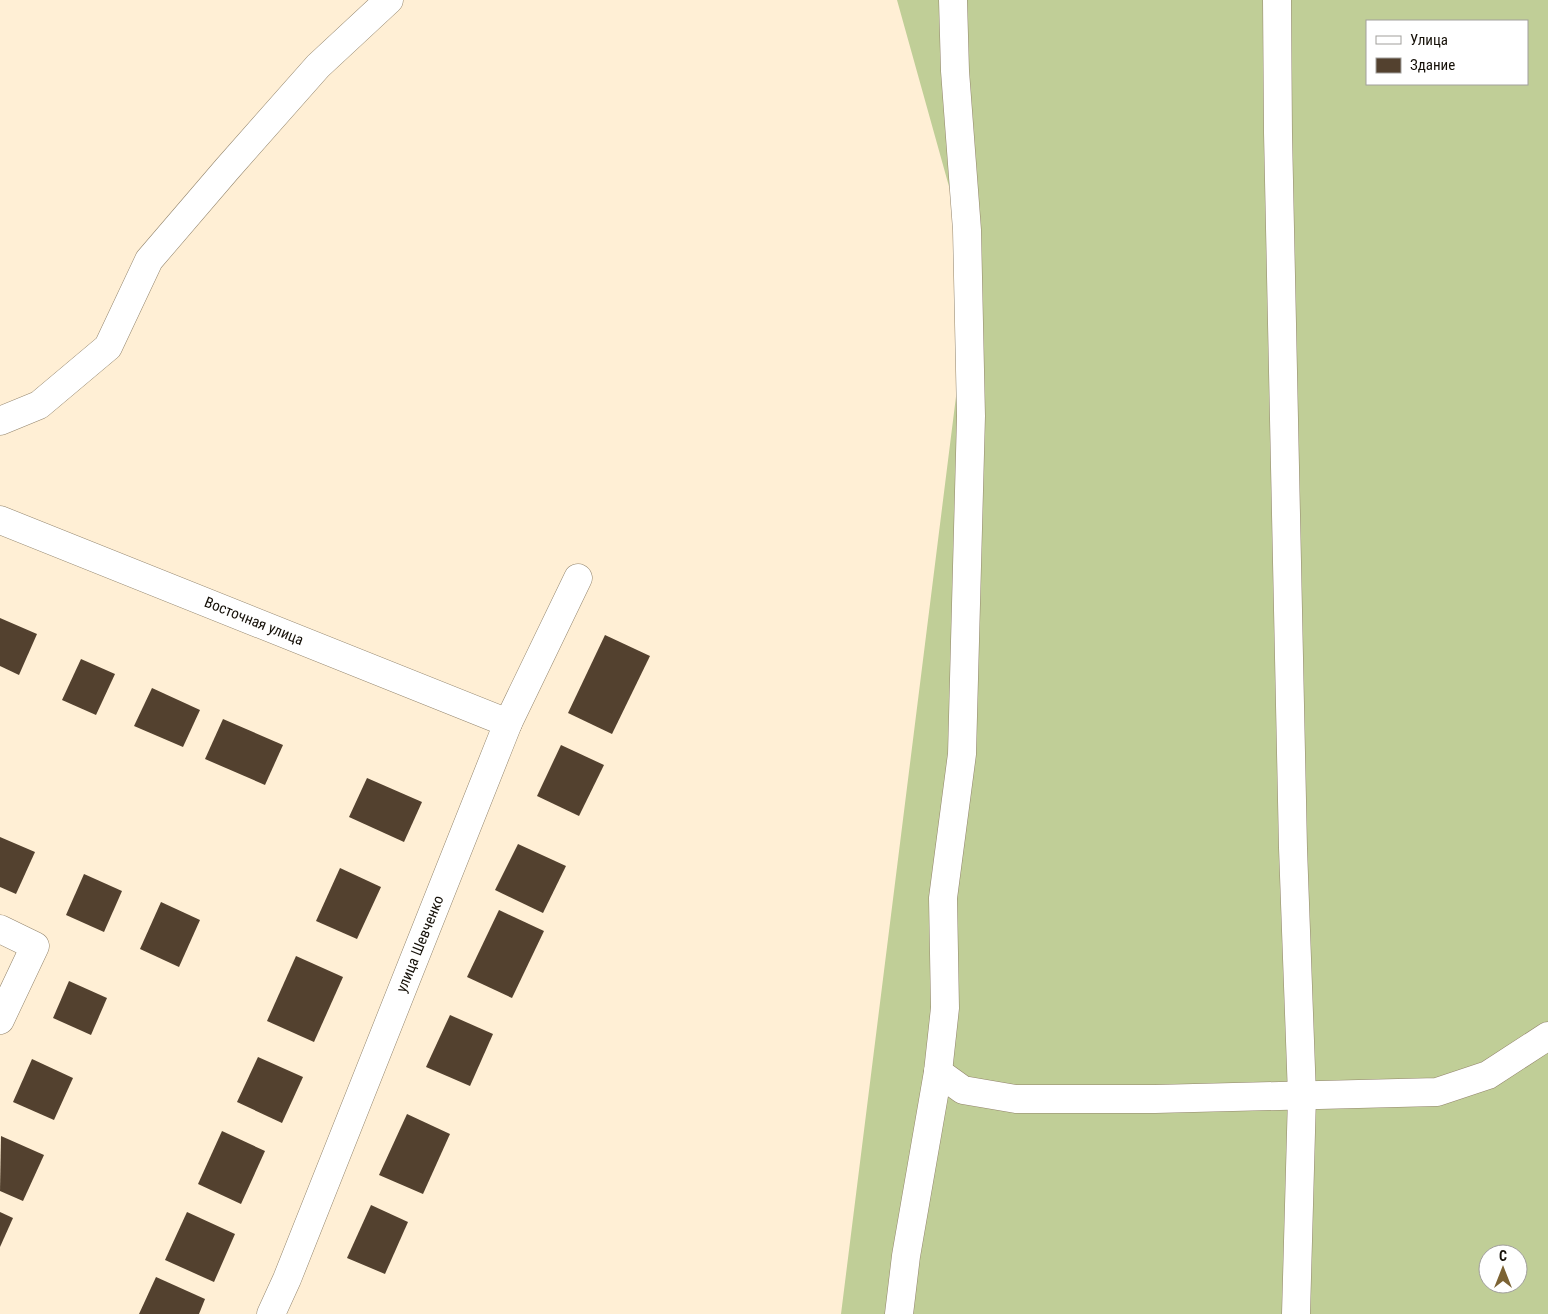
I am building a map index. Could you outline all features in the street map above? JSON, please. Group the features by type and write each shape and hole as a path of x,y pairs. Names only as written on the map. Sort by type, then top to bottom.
{"street":[{"path":"0,421 39,405 108,347 149,260 318,66 389,0"},
{"path":"899,1314 906,1256 938,1072 945,1008 943,898 962,754 971,416 967,230 955,71 953,0"},
{"path":"1277,0 1278,133 1293,838 1302,1096 1296,1314"},
{"name":"Восточная улица","path":"0,520 508,723"},
{"name":"улица Шевченко","path":"271,1314 287,1279 508,723 578,578"},
{"path":"0,929 35,946 0,1020"},
{"path":"938,1072 963,1090 1016,1099 1302,1096 1437,1092 1488,1075 1548,1036"}],"green space":[{"path":"897,0 1548,0 1548,1314 841,1314 972,269"}],"building":[{"path":"0,618 37,634 19,675 0,666"},
{"path":"605,635 650,656 612,734 568,713"},
{"path":"81,659 115,674 96,715 62,700"},
{"path":"152,688 200,710 183,747 134,726"},
{"path":"223,719 283,745 265,785 205,759"},
{"path":"561,745 604,765 579,816 537,796"},
{"path":"367,778 422,802 404,842 349,817"},
{"path":"0,837 35,852 16,894 0,887"},
{"path":"518,844 566,866 543,913 495,890"},
{"path":"340,868 381,887 357,939 316,921"},
{"path":"84,874 122,891 104,932 66,915"},
{"path":"161,902 200,920 179,967 140,949"},
{"path":"499,910 544,931 512,998 467,977"},
{"path":"296,956 343,977 314,1042 267,1021"},
{"path":"69,981 107,998 91,1035 53,1018"},
{"path":"450,1015 493,1034 470,1086 426,1067"},
{"path":"258,1057 303,1077 282,1123 237,1102"},
{"path":"32,1059 73,1078 54,1120 13,1102"},
{"path":"407,1114 450,1134 423,1194 379,1175"},
{"path":"222,1131 265,1151 241,1204 198,1184"},
{"path":"1,1136 44,1155 23,1201 0,1191"},
{"path":"371,1205 408,1222 385,1274 347,1258"},
{"path":"0,1212 13,1218 0,1247"},
{"path":"187,1212 235,1234 214,1282 165,1260"},
{"path":"156,1277 205,1299 199,1314 139,1314"}]}
